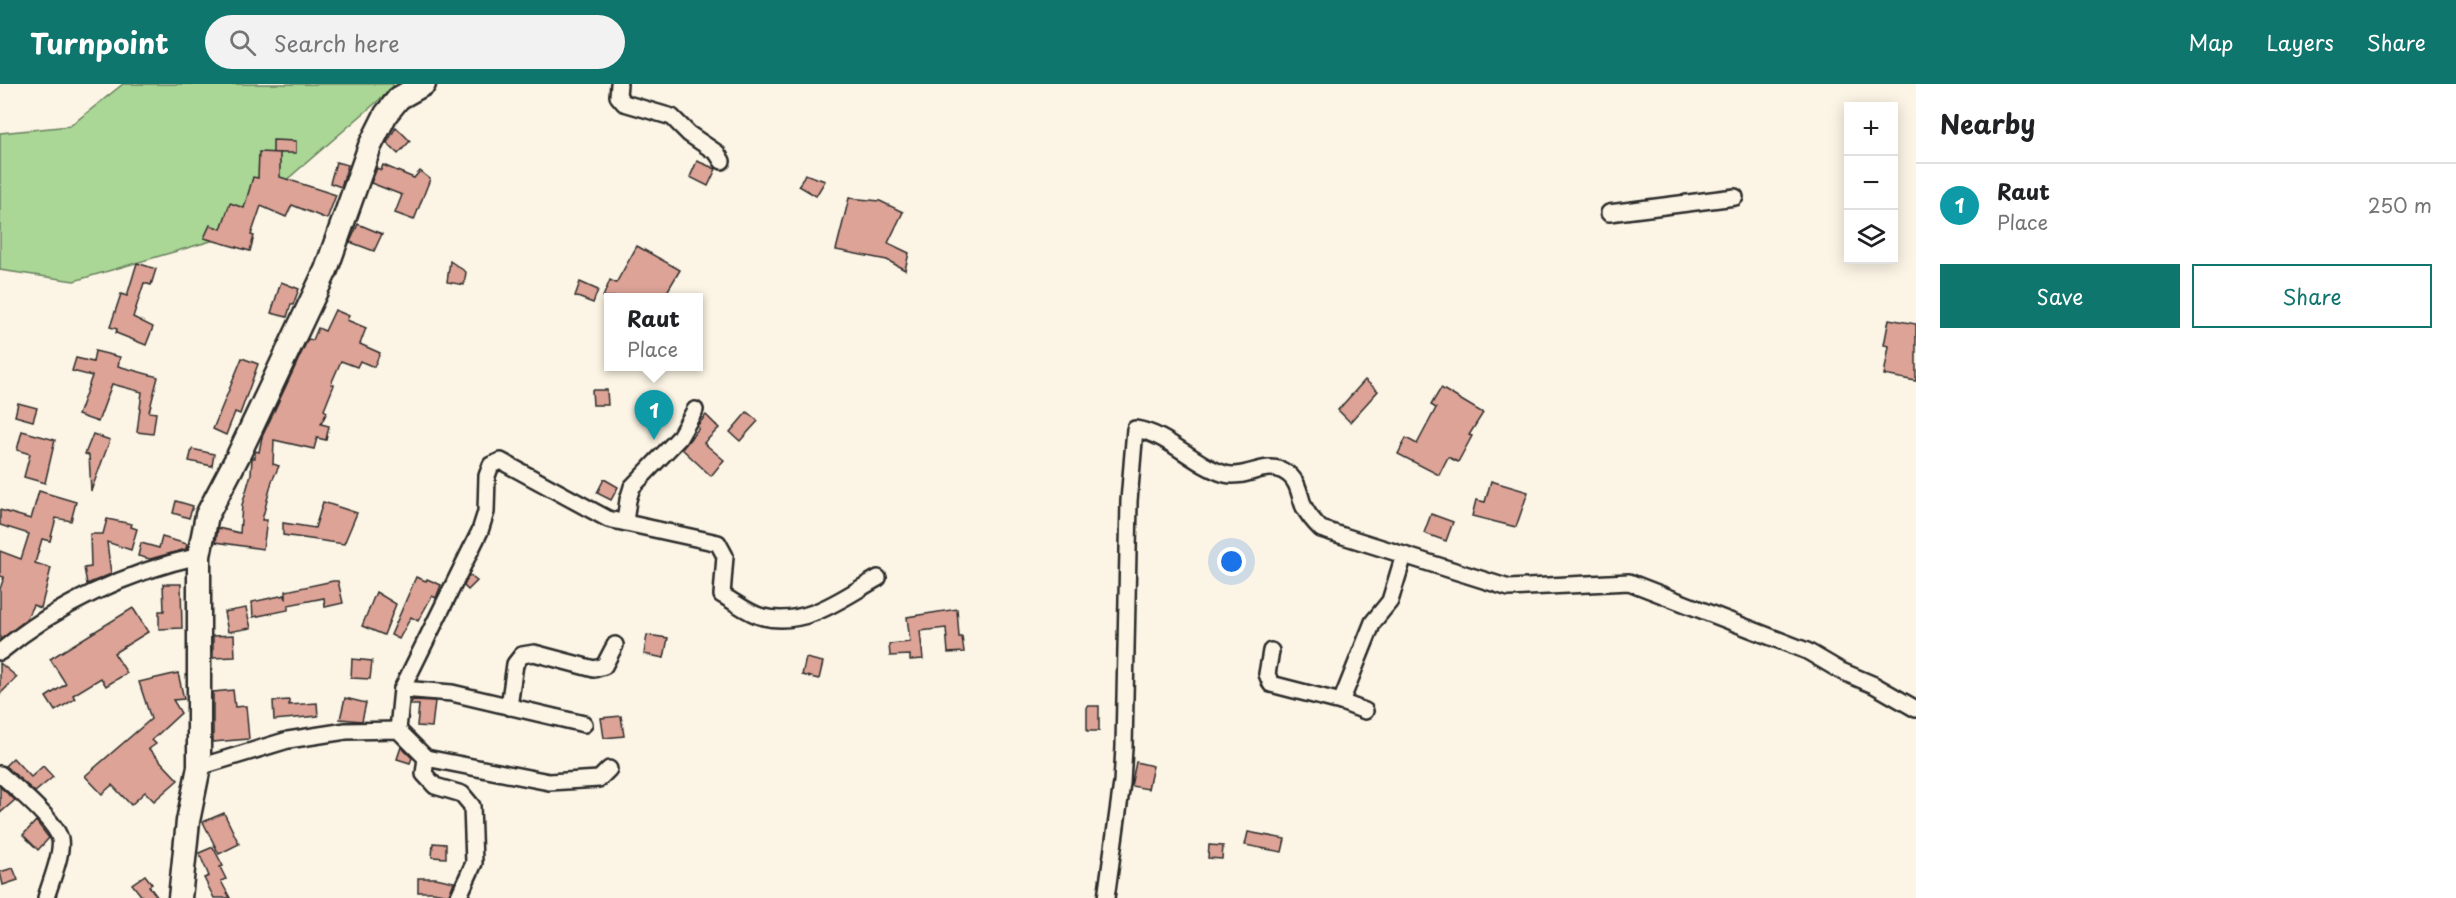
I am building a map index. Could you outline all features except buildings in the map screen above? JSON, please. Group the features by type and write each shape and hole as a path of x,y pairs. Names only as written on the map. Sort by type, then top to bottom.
{"main road":[{"path":"180,898 188,821 199,768 199,556 207,515 238,456 326,270 370,146 386,114 399,98 424,84"}],"street":[{"path":"619,84 618,96 624,104 672,117 689,134 717,153 722,161"},
{"path":"1609,213 1735,197"},
{"path":"625,522 632,487 679,438 695,410"},
{"path":"1106,898 1124,747 1129,501 1135,429 1150,431 1192,460 1225,474 1236,474 1264,467 1278,469 1288,474 1297,484 1306,511 1321,529 1509,588 1629,582 1807,651 1916,709"},
{"path":"398,730 402,689 480,531 486,512 487,476 491,465 501,461 608,519 718,543 725,556 722,595 761,616 789,620 819,612 878,578"},
{"path":"1341,702 1373,622 1390,601 1404,555"},
{"path":"0,652 24,631 81,597 171,562 199,556"},
{"path":"509,706 515,664 522,655 534,653 594,669 604,666 615,645"},
{"path":"1271,651 1267,674 1271,684 1341,702 1365,711"},
{"path":"402,689 452,693 584,724"},
{"path":"199,768 288,740 346,731 398,730 426,758 549,782 599,778 609,769"},
{"path":"426,758 424,774 435,786 462,794 472,806 474,863 458,898"},
{"path":"0,774 54,826 60,839 46,898"}],"green space":[{"path":"123,84 393,84 393,88 218,239 74,281 0,270 0,133 70,126"}],"place":[{"name":"Raut","path":"654,440"}]}
